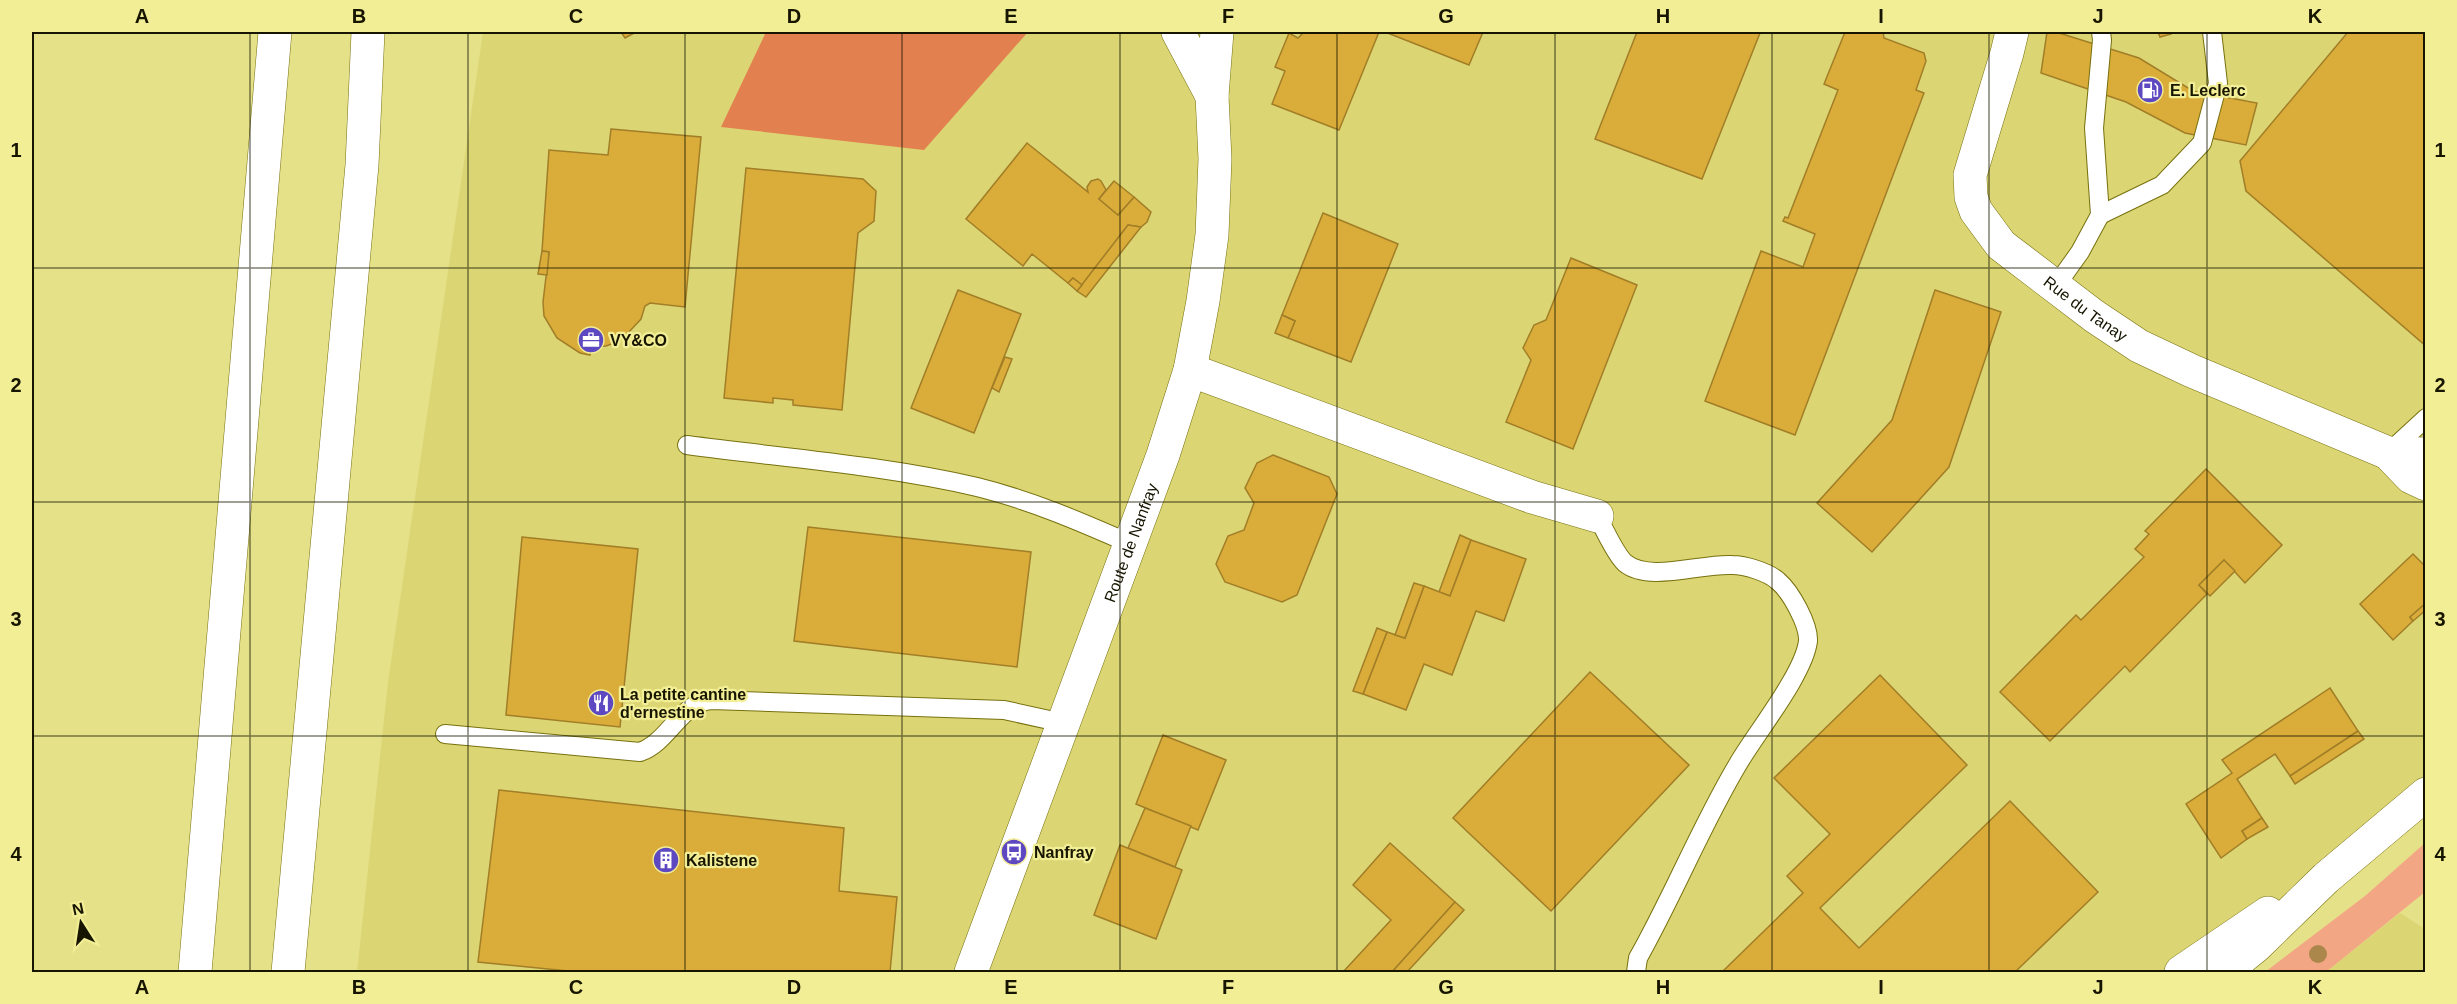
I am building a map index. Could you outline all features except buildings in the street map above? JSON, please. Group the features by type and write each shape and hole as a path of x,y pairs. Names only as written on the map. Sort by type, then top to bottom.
{"main road":[{"path":"195,972 275,32"},
{"path":"288,972 362,165 368,32"},
{"name":"Route de Nanfray","path":"1178,32 1212,96"},
{"name":"Route de Nanfray","path":"971,972 1179,412 1190,370 1203,301 1214,205 1215,129 1212,96 1218,32"},
{"name":"Rue du Tanay","path":"2012,32 1972,165 1971,197 1983,223 2001,245 2055,287 2139,346 2192,371 2388,453"},
{"path":"1190,370 1532,497 1597,516"},
{"path":"2388,453 2426,454"},
{"path":"2388,453 2411,477 2426,484"},
{"path":"2224,972 2256,946 2326,878 2426,794"},
{"path":"2181,972 2245,927 2326,878"}],"lane":[{"path":"2055,287 2080,252 2100,215 2094,128 2101,32"},
{"path":"2100,215 2162,185 2202,143 2218,83 2212,32"},
{"path":"2388,453 2426,418"},
{"path":"687,445 872,467 978,488 1070,518 1131,544"},
{"path":"1597,516 1624,562 1638,570 1655,572 1733,565 1755,570 1778,581 1792,599 1803,620 1808,640 1802,662 1739,762 1706,821 1638,958 1636,972"},
{"path":"444,734 640,752 657,743 696,704 711,700 1004,710 1063,723"}],"shaded area":[{"path":"483,32 2425,32 2425,794 2326,878 2160,972 357,972 388,682"},
{"path":"766,32 1028,32 924,150 721,127"},
{"path":"2425,843 2425,892 2326,972 2265,972 2365,896"},
{"path":"2400,913 2425,929 2425,972 2326,972"}],"place":[{"name":"E. Leclerc","path":"2150,90"},
{"name":"VY&CO","path":"591,340"},
{"name":"La petite cantine d'ernestine","path":"601,703"},
{"name":"Nanfray","path":"1014,852"},
{"name":"Kalistene","path":"666,860"}]}
